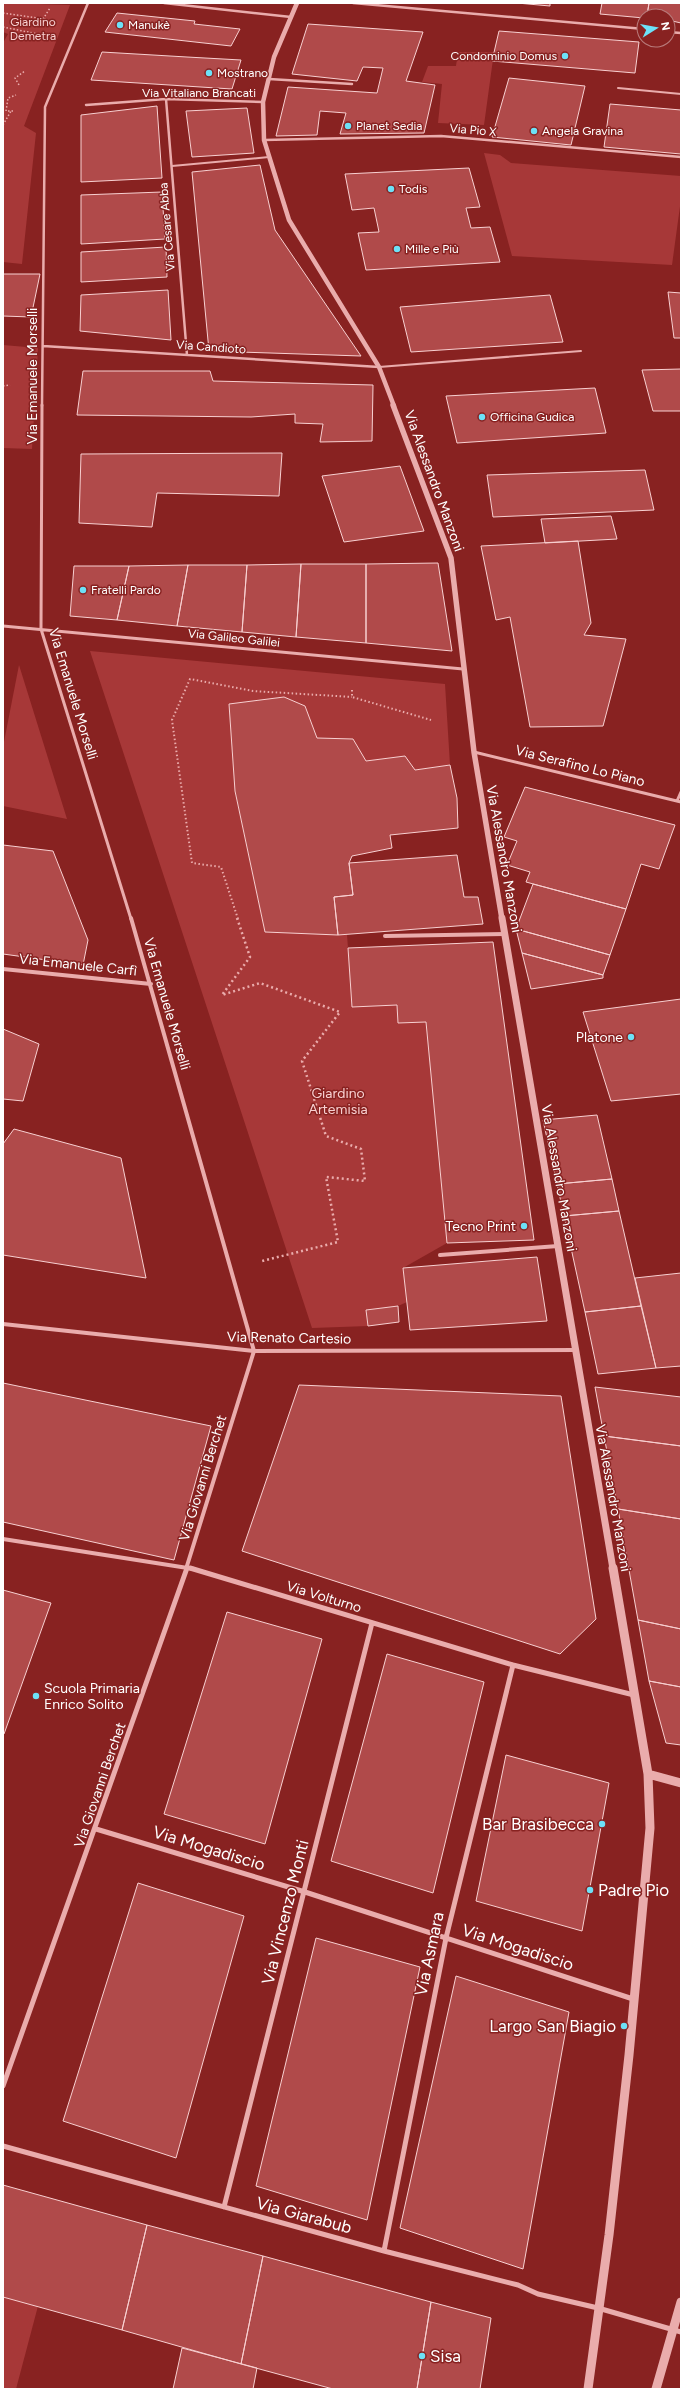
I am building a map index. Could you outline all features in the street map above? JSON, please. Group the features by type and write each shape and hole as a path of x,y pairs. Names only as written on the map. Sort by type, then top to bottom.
{"street":[{"name":"Via Emanuele Morselli","path":"88,3 45,107 41,629 151,984 254,1351"},
{"path":"164,3 291,17"},
{"name":"Via Alessandro Manzoni","path":"297,3 274,58 263,102 264,140 268,157 290,220 379,367 451,558 474,752 648,1774 650,1828 634,2000 609,2235 588,2389"},
{"path":"353,3 636,28"},
{"path":"269,79 352,84"},
{"name":"Via Vitaliano Brancati","path":"86,105 166,99 263,102"},
{"name":"Via Cesare Abba","path":"166,99 187,355"},
{"name":"Via Pio X","path":"264,140 441,136 681,157"},
{"name":"Via Candioto","path":"43,346 379,367"},
{"name":"Via Galileo Galilei","path":"3,626 463,669"},
{"name":"Via Serafino Lo Piano","path":"474,752 679,801"},
{"path":"679,801 681,792"},
{"path":"385,936 505,934"},
{"name":"Via Emanuele Carfì","path":"3,969 151,984"},
{"path":"440,1255 558,1246"},
{"name":"Via Renato Cartesio","path":"3,1324 254,1351 576,1350"},
{"name":"Via Giovanni Berchet","path":"3,2086 96,1828 187,1567 254,1351"},
{"name":"Via Volturno","path":"3,1539 187,1567 513,1665 634,1695"},
{"name":"Via Vincenzo Monti","path":"224,2207 372,1623"},
{"name":"Via Asmara","path":"384,2251 446,1938 513,1665"},
{"path":"648,1774 681,1783"},
{"name":"Via Mogadiscio","path":"96,1828 305,1892 634,2000"},
{"name":"Via Giarabub","path":"3,2146 384,2251 518,2285 538,2294 598,2308 677,2330"},
{"path":"656,2389 677,2330 681,2302"}],"lane":[{"path":"618,88 681,94"},
{"path":"172,166 268,157"},
{"path":"379,367 581,351"}],"path":[{"path":"43,19 53,3"},
{"path":"3,14 45,19 42,27"},
{"path":"3,26 39,34 37,41"},
{"path":"23,91 14,78 27,70"},
{"path":"3,125 11,111"},
{"path":"3,160 3,167"},
{"path":"352,697 355,659"},
{"path":"231,1269 338,1242 326,1177 365,1181 361,1149 326,1136 302,1061 340,1012 260,982 222,995 250,957 221,866 192,863 172,720 190,679 253,691 352,697 431,720"}],"green space":[{"name":"Giardino Demetra","path":"3,3 70,5 24,126 36,133 22,264 3,262 3,43 8,34 3,32"},
{"path":"458,52 494,52 484,125 438,123 442,84 422,82 428,66 456,66"},
{"path":"484,153 500,155 511,163 681,176 681,199 672,265 512,256"},
{"path":"3,345 38,348 32,449 3,448"},
{"name":"Giardino Artemisia","path":"90,651 445,684 450,765 415,770 405,756 366,761 317,738 305,707 284,697 229,704 235,792 265,932 347,934 352,1007 397,1005 398,1023 426,1022 447,1243 403,1268 407,1302 398,1306 366,1310 368,1326 312,1328"},
{"path":"19,665 67,819 3,806 3,747"},
{"path":"3,2297 38,2306 16,2389 3,2389"}],"building":[{"path":"517,3 550,3 550,6"},
{"path":"602,3 649,3 648,8 636,8 636,17 600,14"},
{"path":"649,3 681,3 681,23 676,22 676,8 648,8"},
{"path":"117,13 195,21 194,24 240,29 231,46 105,32"},
{"path":"308,24 423,32 406,81 435,85 424,133 340,134 346,113 320,111 317,135 276,136 288,87 377,93 383,68 363,67 357,81 292,74"},
{"name":"Condominio Domus","path":"499,31 636,42 636,48 638,48 635,73 492,61"},
{"path":"102,52 241,60 232,89 91,80"},
{"path":"509,78 585,86 571,145 492,137"},
{"path":"610,104 681,110 681,154 604,147"},
{"path":"157,106 162,178 81,182 81,115"},
{"path":"247,108 254,153 192,157 186,111"},
{"path":"260,165 275,230 361,356 209,351 192,172"},
{"path":"469,168 480,207 466,208 471,228 490,227 500,262 366,270 358,233 379,232 374,208 352,210 345,174"},
{"path":"162,192 165,239 81,244 81,195"},
{"path":"166,247 167,277 81,282 81,252"},
{"path":"3,274 40,274 31,317 3,316"},
{"path":"168,290 171,340 80,331 81,295"},
{"path":"668,292 681,293 681,338 674,338"},
{"path":"550,295 563,342 411,352 400,307"},
{"path":"681,369 681,411 653,411 642,370"},
{"path":"83,371 210,371 213,381 373,385 372,441 320,442 323,424 295,423 295,414 251,417 77,415"},
{"path":"595,388 606,433 457,443 446,396"},
{"path":"282,453 279,496 157,493 152,527 79,523 81,454"},
{"path":"400,466 424,531 344,542 322,476"},
{"path":"645,470 654,510 493,517 487,475"},
{"path":"611,516 617,539 545,543 541,519"},
{"path":"578,541 591,623 584,635 626,639 603,726 530,727 510,617 496,620 481,546"},
{"path":"438,563 452,651 366,643 366,564"},
{"path":"301,564 366,564 366,643 296,637"},
{"path":"301,564 296,637 242,632 247,565"},
{"path":"188,565 247,565 242,632 177,626"},
{"path":"188,565 177,626 117,620 129,566"},
{"path":"74,566 129,566 117,620 70,616"},
{"path":"284,697 305,706 317,738 353,739 366,761 405,756 415,770 450,765 457,798 458,828 390,835 392,848 352,856 349,863 353,895 334,897 338,935 265,932 235,791 229,704"},
{"path":"525,787 675,825 659,869 641,864 626,909 526,882 530,872 507,865 517,841 504,837"},
{"path":"3,845 53,851 88,940 83,965 3,954"},
{"path":"457,855 464,897 478,897 483,924 338,935 334,897 353,895 349,863"},
{"path":"533,884 626,909 610,955 516,929"},
{"path":"516,929 610,955 603,975 522,953"},
{"path":"493,942 534,1240 447,1243 426,1022 398,1023 397,1005 352,1007 348,948"},
{"path":"522,953 603,975 603,978 531,989"},
{"path":"681,999 681,1094 611,1101 583,1012"},
{"path":"3,1029 39,1044 23,1101 3,1099"},
{"path":"597,1115 612,1179 557,1184 543,1120"},
{"path":"14,1129 121,1158 146,1278 3,1255 3,1144"},
{"path":"612,1179 619,1211 564,1216 557,1184"},
{"path":"619,1211 641,1306 585,1312 564,1216"},
{"path":"537,1257 547,1321 410,1330 403,1268"},
{"path":"681,1273 681,1366 656,1368 635,1278"},
{"path":"398,1306 399,1322 368,1326 366,1310"},
{"path":"641,1306 656,1368 598,1374 585,1312"},
{"path":"3,1383 211,1426 174,1560 3,1522"},
{"path":"299,1385 561,1396 596,1619 560,1654 242,1551"},
{"path":"595,1387 681,1397 681,1446 604,1436"},
{"path":"604,1436 681,1446 681,1519 618,1509"},
{"path":"618,1509 681,1519 681,1629 638,1620"},
{"path":"3,1590 51,1603 4,1734 3,1734"},
{"path":"227,1612 322,1639 265,1844 164,1814"},
{"path":"638,1620 681,1629 681,1687 649,1681"},
{"path":"387,1654 484,1682 433,1893 331,1861"},
{"path":"649,1681 681,1687 681,1745 666,1743"},
{"path":"506,1755 609,1783 582,1931 476,1901"},
{"path":"138,1883 244,1916 176,2158 63,2121"},
{"path":"316,1938 420,1967 367,2220 256,2186"},
{"path":"456,1976 569,2012 523,2269 400,2228"},
{"path":"3,2185 147,2225 122,2330 3,2297"},
{"path":"147,2225 263,2256 241,2364 122,2330"},
{"path":"263,2256 431,2302 417,2389 333,2389 241,2364"},
{"path":"431,2302 491,2318 480,2389 417,2389"},
{"path":"182,2348 257,2368 253,2389 173,2389"}],"place":[{"name":"Manukè","path":"120,25"},
{"name":"Condominio Domus","path":"565,56"},
{"name":"Mostrano","path":"209,73"},
{"name":"Planet Sedia","path":"348,126"},
{"name":"Angela Gravina","path":"534,131"},
{"name":"Todis","path":"391,189"},
{"name":"Mille e Più","path":"397,249"},
{"name":"Officina Gudica","path":"482,417"},
{"name":"Fratelli Pardo","path":"83,590"},
{"name":"Platone","path":"631,1037"},
{"name":"Tecno Print","path":"524,1226"},
{"name":"Scuola Primaria Enrico Solito","path":"36,1696"},
{"name":"Bar Brasibecca","path":"602,1824"},
{"name":"Padre Pio","path":"590,1890"},
{"name":"Largo San Biagio","path":"624,2026"},
{"name":"Sisa","path":"422,2356"}]}
